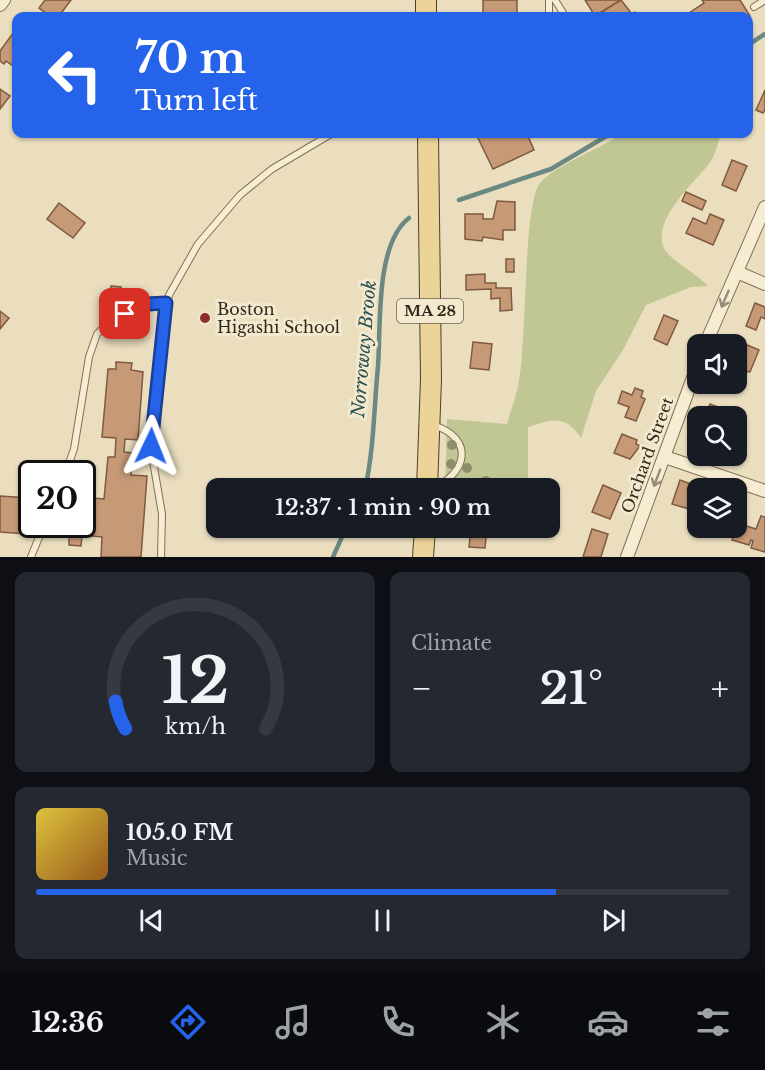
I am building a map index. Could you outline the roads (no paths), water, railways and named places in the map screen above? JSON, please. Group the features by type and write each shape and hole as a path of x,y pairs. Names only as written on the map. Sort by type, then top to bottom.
{"main road":[{"name":"MA 28","path":"428,138 429,478"},
{"path":"423,557 424,538"}],"street":[{"path":"0,5 4,0"},
{"path":"710,334 765,207"},
{"path":"736,272 765,284"},
{"name":"Orchard Street","path":"627,557 687,394"},
{"path":"665,457 765,491"}],"lane":[{"path":"754,7 765,0"},
{"path":"161,557 162,514 152,455 151,428 166,303 192,253 233,202 272,169 324,138"},
{"path":"70,460 74,449 90,352 97,334 106,325 141,306 154,302 166,303"},
{"path":"430,424 455,435 460,443 462,454 460,467 451,478"},
{"path":"31,557 39,538"}],"waterway":[{"name":"Norroway Brook","path":"753,42 765,34"},
{"name":"Norroway Brook","path":"459,200 551,169 603,138"},
{"name":"Norroway Brook","path":"367,478 372,443 380,308 385,266 390,246 398,230 409,218"},
{"name":"Norroway Brook","path":"333,557 342,538"}],"place":[{"name":"Boston Higashi School","path":"205,318"}]}
